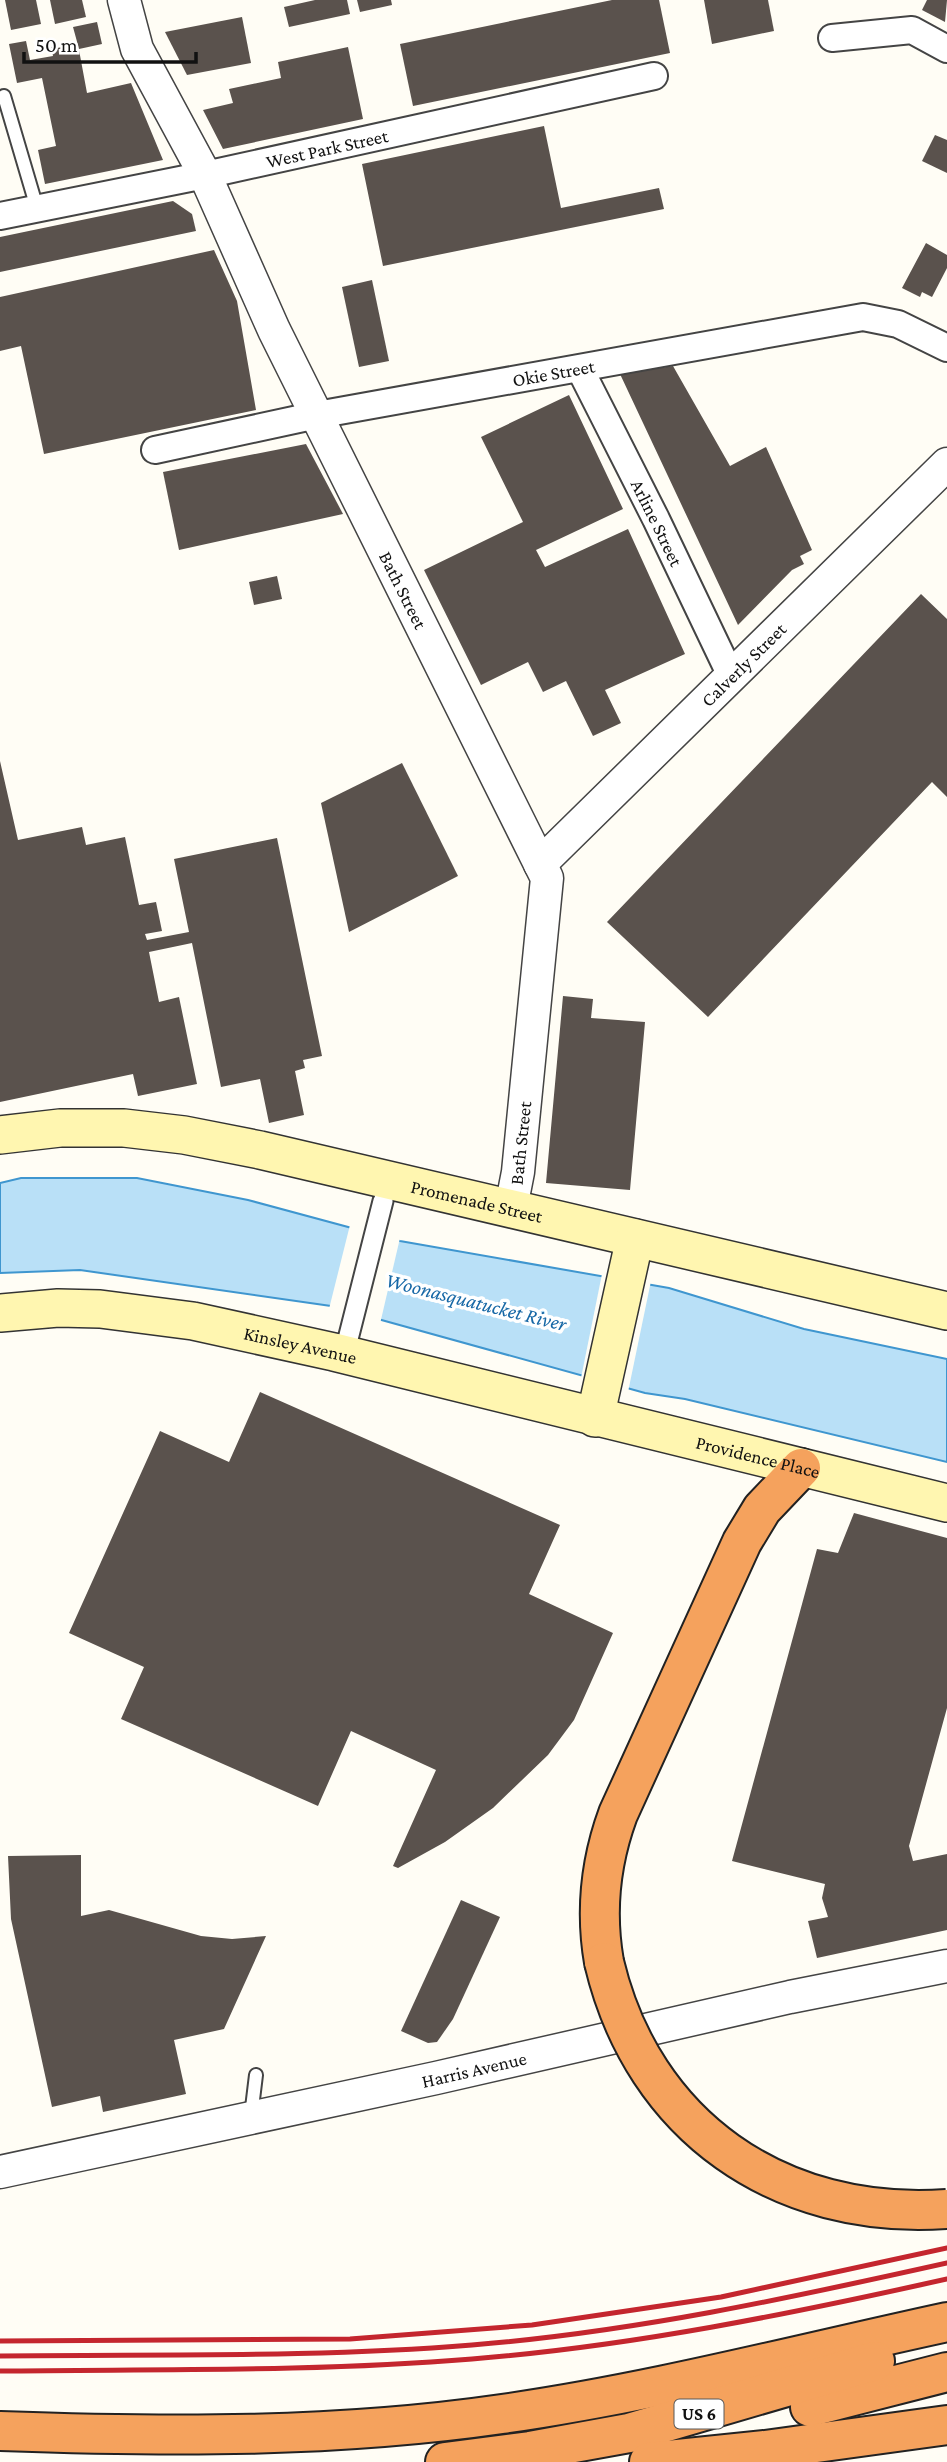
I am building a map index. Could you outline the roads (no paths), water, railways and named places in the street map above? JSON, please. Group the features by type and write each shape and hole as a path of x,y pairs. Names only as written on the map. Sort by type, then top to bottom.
{"highway":[{"path":"801,1468 762,1509 742,1542 618,1814 600,1880 599,1924 604,1962 620,2015 642,2058 676,2106 720,2146 769,2177 802,2192 832,2201 885,2210 947,2209"},
{"path":"0,2431 292,2432 395,2427 450,2421 601,2397 947,2322"},
{"name":"US 6","path":"445,2462 520,2453 629,2433 947,2339"},
{"path":"571,2462 644,2451 701,2438 947,2372"},
{"path":"649,2462 947,2426"}],"main road":[{"name":"Promenade Street","path":"0,1135 93,1127 184,1135 511,1208 631,1254 947,1311"},
{"path":"598,1405 631,1254"},
{"name":"Kinsley Avenue","path":"0,1312 58,1307 100,1309 193,1321 598,1405"},
{"name":"Providence Place","path":"598,1405 801,1468 947,1503"}],"street":[{"name":"Bath Street","path":"130,1 137,49 205,175 275,330 547,878 519,1172 511,1208"},
{"path":"832,37 912,30 947,49"},
{"name":"West Park Street","path":"0,216 205,175 654,76"},
{"name":"Okie Street","path":"155,450 317,415 863,317 898,324 947,348"},
{"name":"Arline Street","path":"580,369 732,678"},
{"name":"Calverly Street","path":"540,864 947,464"},
{"path":"346,1347 382,1209"},
{"name":"Harris Avenue","path":"0,2172 436,2078 790,1997 947,1966"}],"lane":[{"path":"4,96 37,208"},
{"path":"250,2116 256,2075"}],"water":[{"name":"Woonasquatucket River","path":"21,1178 137,1178 248,1200 400,1241 669,1288 804,1329 947,1359 947,1462 685,1399 645,1393 331,1306 80,1270 0,1273 0,1183"}],"railway":[{"path":"0,2341 350,2339 532,2325 721,2297 947,2248"},
{"path":"0,2356 236,2355 472,2345 652,2323 947,2263"},
{"path":"0,2371 236,2369 472,2359 652,2337 947,2279"}]}
